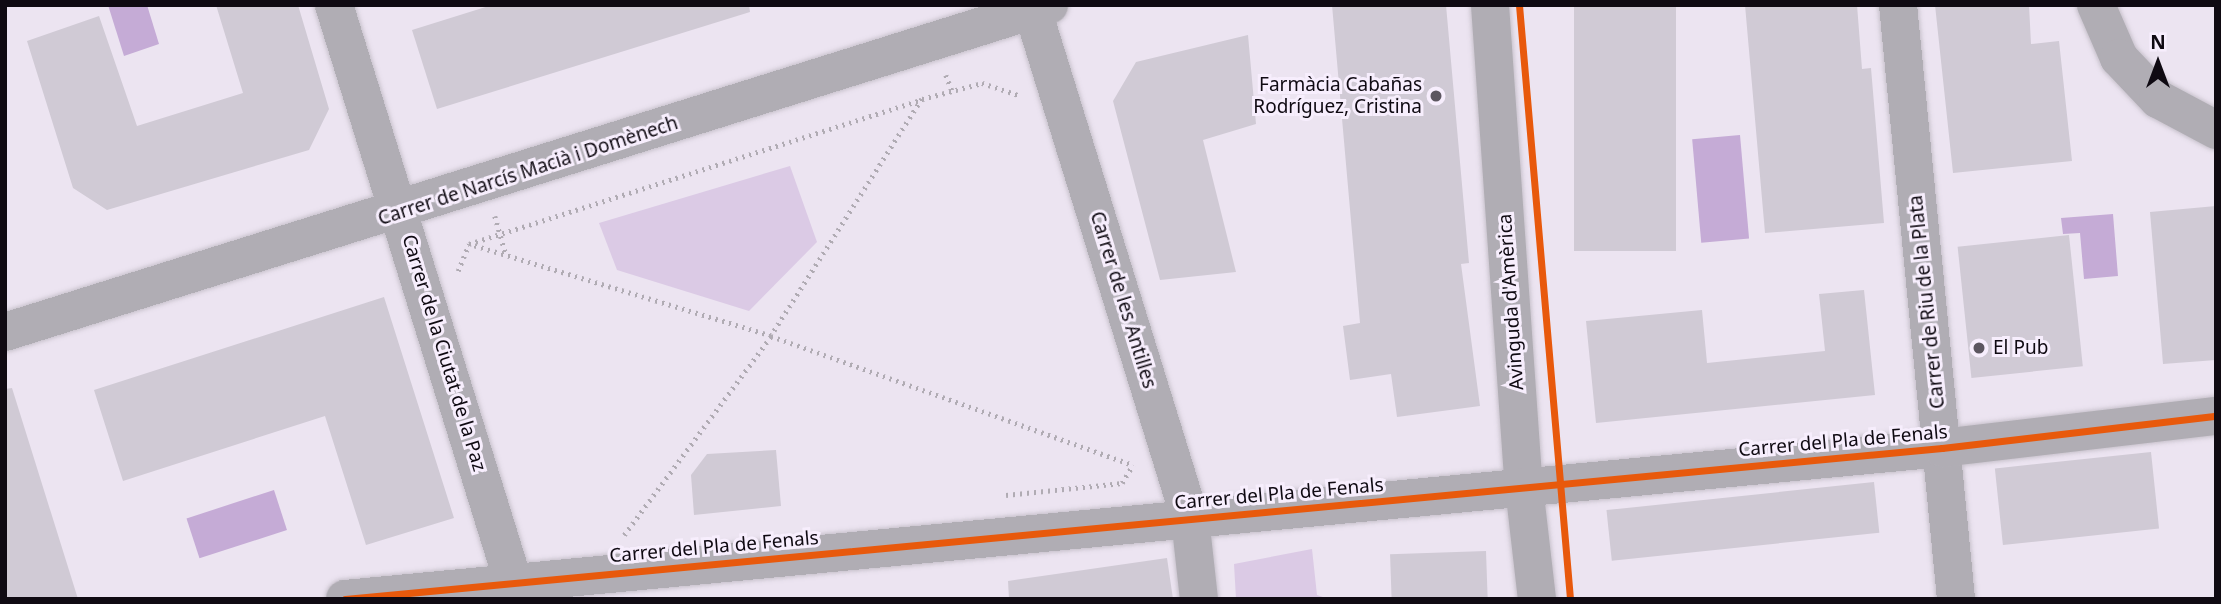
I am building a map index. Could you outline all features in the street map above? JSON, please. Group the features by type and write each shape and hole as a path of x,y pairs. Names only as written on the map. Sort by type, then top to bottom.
{"street":[{"name":"Carrer de la Ciutat de la Paz","path":"334,5 401,212 513,581"},
{"name":"Avinguda d'Amèrica","path":"1490,5 1524,487 1537,599"},
{"name":"Carrer de Riu de la Plata","path":"1898,5 1956,599"},
{"path":"2095,5 2119,58 2158,99 2216,130"},
{"name":"Carrer de Narcís Macià i Domènech","path":"5,332 401,212 1038,7"},
{"name":"Carrer de les Antilles","path":"1038,7 1190,518 1199,599"},
{"name":"Carrer del Pla de Fenals","path":"345,599 513,581 679,582 1190,518 1942,448 2216,416"}],"path":[{"path":"452,284 469,244 922,99 982,83 1028,99"},
{"path":"624,536 771,336 922,99"},
{"path":"469,244 771,336 1133,465"},
{"path":"992,497 1122,483 1137,458"},
{"path":"612,537 638,534"}],"shaded area":[{"path":"108,5 147,5 159,44 124,56"},
{"path":"1740,135 1749,239 1701,243 1692,139"},
{"path":"790,166 817,242 749,311 617,270 599,223"},
{"path":"2113,214 2118,276 2084,279 2080,233 2063,234 2061,218"},
{"path":"274,490 287,530 199,558 187,518"},
{"path":"1312,549 1317,595 1329,599 1236,599 1234,564"}],"building":[{"path":"216,5 298,5 329,109 309,150 107,210 73,188 27,41 99,16 137,126 243,93"},
{"path":"492,5 749,5 750,12 437,109 412,30"},
{"path":"1332,5 1446,5 1469,263 1461,264 1480,406 1397,417 1391,374 1350,380 1343,326 1360,323"},
{"path":"1574,5 1676,5 1676,251 1574,251"},
{"path":"1745,5 1857,5 1862,69 1871,68 1884,223 1765,233"},
{"path":"1935,5 2029,5 2031,44 2059,41 2072,161 1953,173"},
{"path":"1248,35 1256,124 1203,140 1236,272 1160,280 1113,101 1136,62"},
{"path":"2216,206 2216,360 2163,364 2150,212"},
{"path":"2069,235 2083,366 1971,378 1958,247"},
{"path":"1864,290 1875,395 1596,423 1586,321 1702,310 1707,363 1825,351 1819,294"},
{"path":"384,297 454,518 366,545 325,416 123,481 94,390"},
{"path":"12,388 78,599 5,599 5,389"},
{"path":"776,450 781,506 694,515 691,475 707,454"},
{"path":"2151,452 2159,529 2003,545 1995,468"},
{"path":"1874,482 1879,533 1612,561 1606,510"},
{"path":"1486,551 1488,599 1392,599 1390,554"},
{"path":"1167,558 1173,599 1009,599 1008,581"}],"cycle path":[{"path":"1519,5 1570,599"},
{"path":"345,599 1942,448 2216,416"}],"place":[{"name":"Farmàcia Cabañas Rodríguez, Cristina","path":"1436,96"},
{"name":"El Pub","path":"1979,348"}]}
